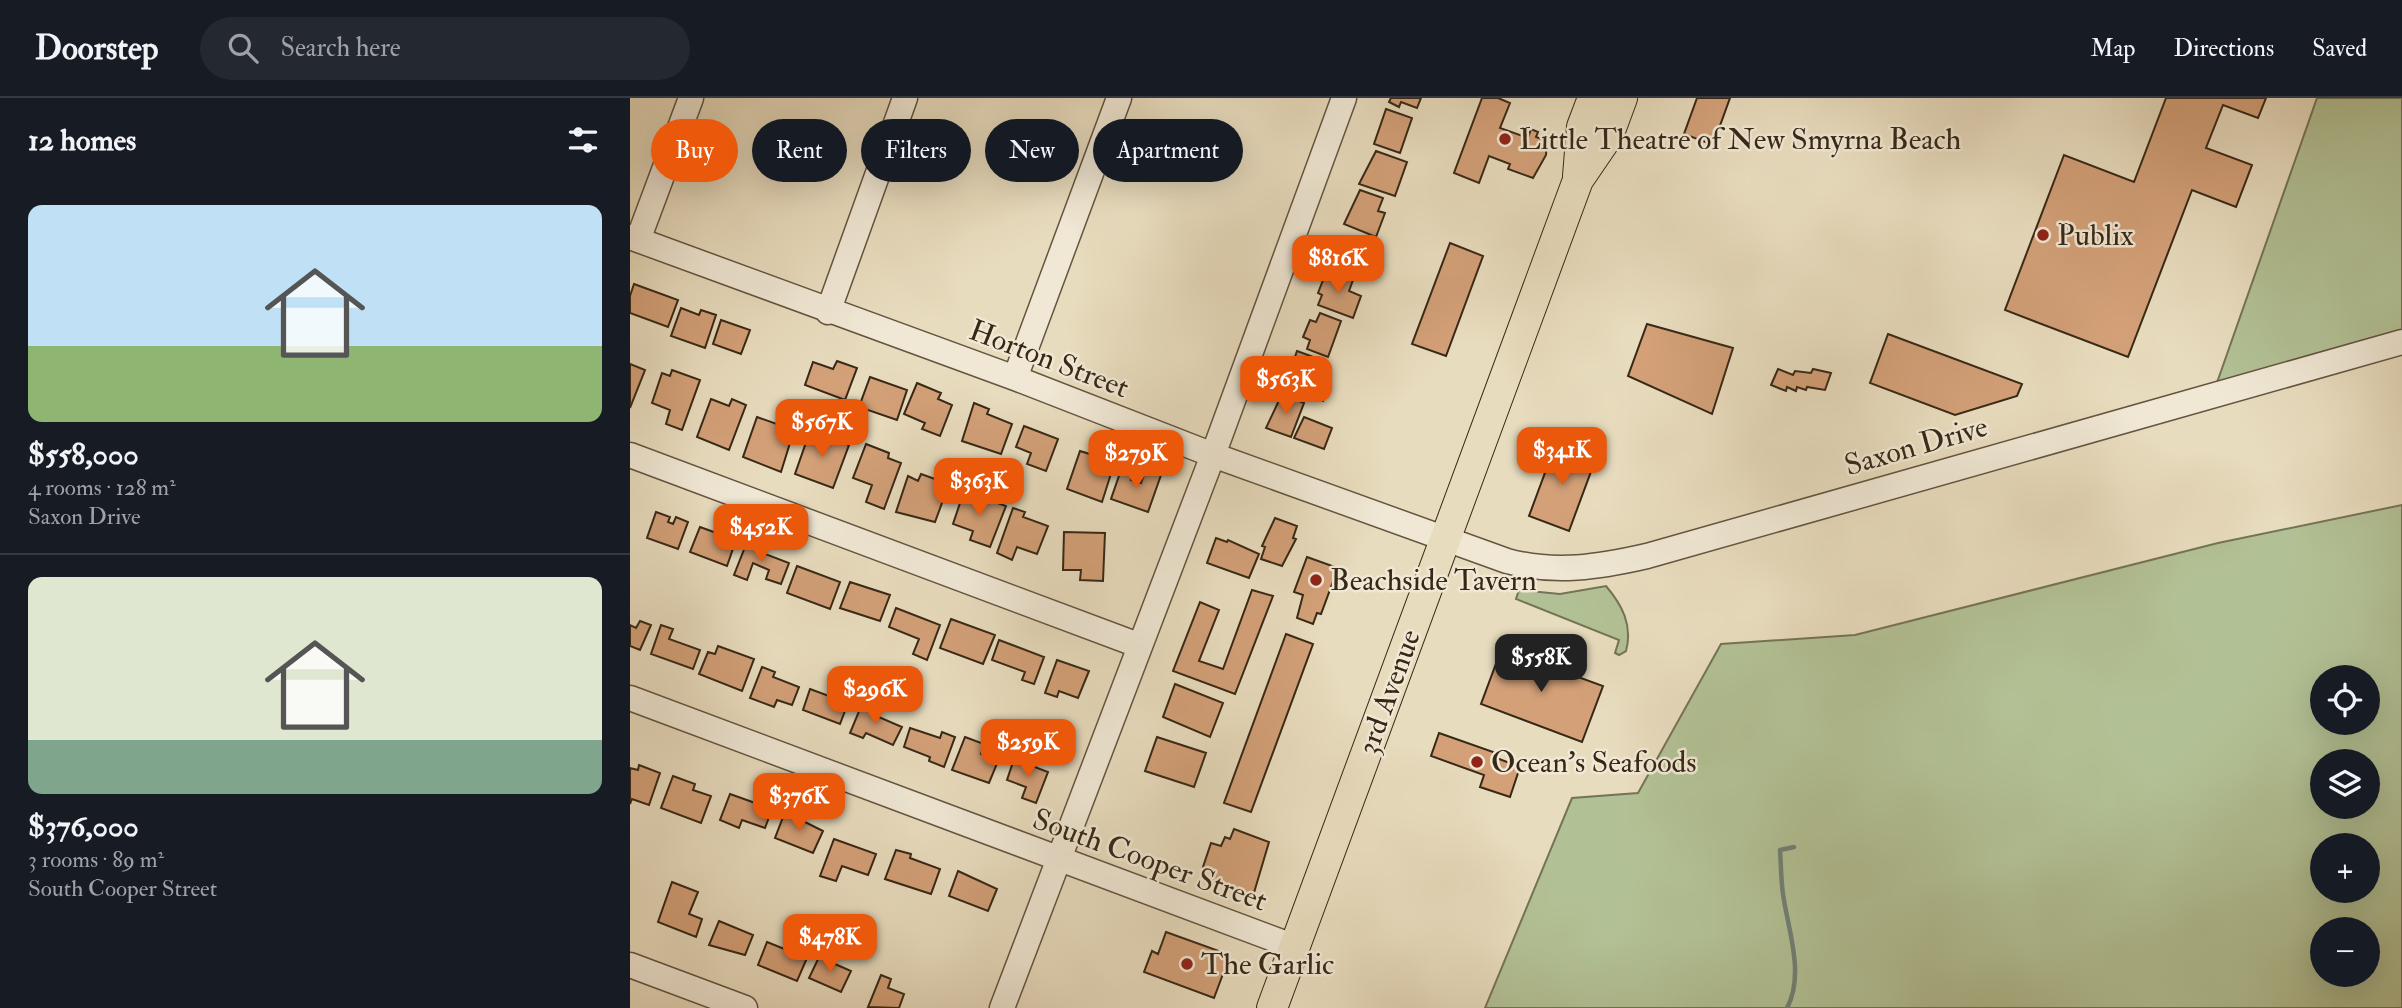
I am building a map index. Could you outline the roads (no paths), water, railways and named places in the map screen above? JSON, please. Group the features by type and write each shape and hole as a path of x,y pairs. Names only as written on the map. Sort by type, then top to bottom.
{"main road":[{"name":"3rd Avenue","path":"1578,180 1583,127 1593,98"},
{"name":"3rd Avenue","path":"1272,1008 1578,180 1608,136 1622,98"}],"street":[{"path":"634,239 691,98"},
{"path":"828,312 905,98"},
{"path":"1015,378 1119,98"},
{"path":"1002,1008 1138,645 1213,455 1344,98"},
{"name":"Horton Street","path":"634,239 1015,378 1213,455 1446,538"},
{"name":"Saxon Drive","path":"1446,538 1507,561 1544,569 1616,563 2402,342"},
{"path":"630,455 1138,645"},
{"name":"South Cooper Street","path":"630,698 1295,947"},
{"path":"630,965 745,1008"}],"waterway":[{"path":"1787,1008 1795,981 1795,966 1783,894 1780,850 1794,847"}],"place":[{"name":"Little Theatre of New Smyrna Beach","path":"1505,139"},
{"name":"Publix","path":"2043,235"},
{"name":"Beachside Tavern","path":"1316,580"},
{"name":"Ocean's Seafoods","path":"1477,762"},
{"name":"The Garlic","path":"1187,964"}]}
